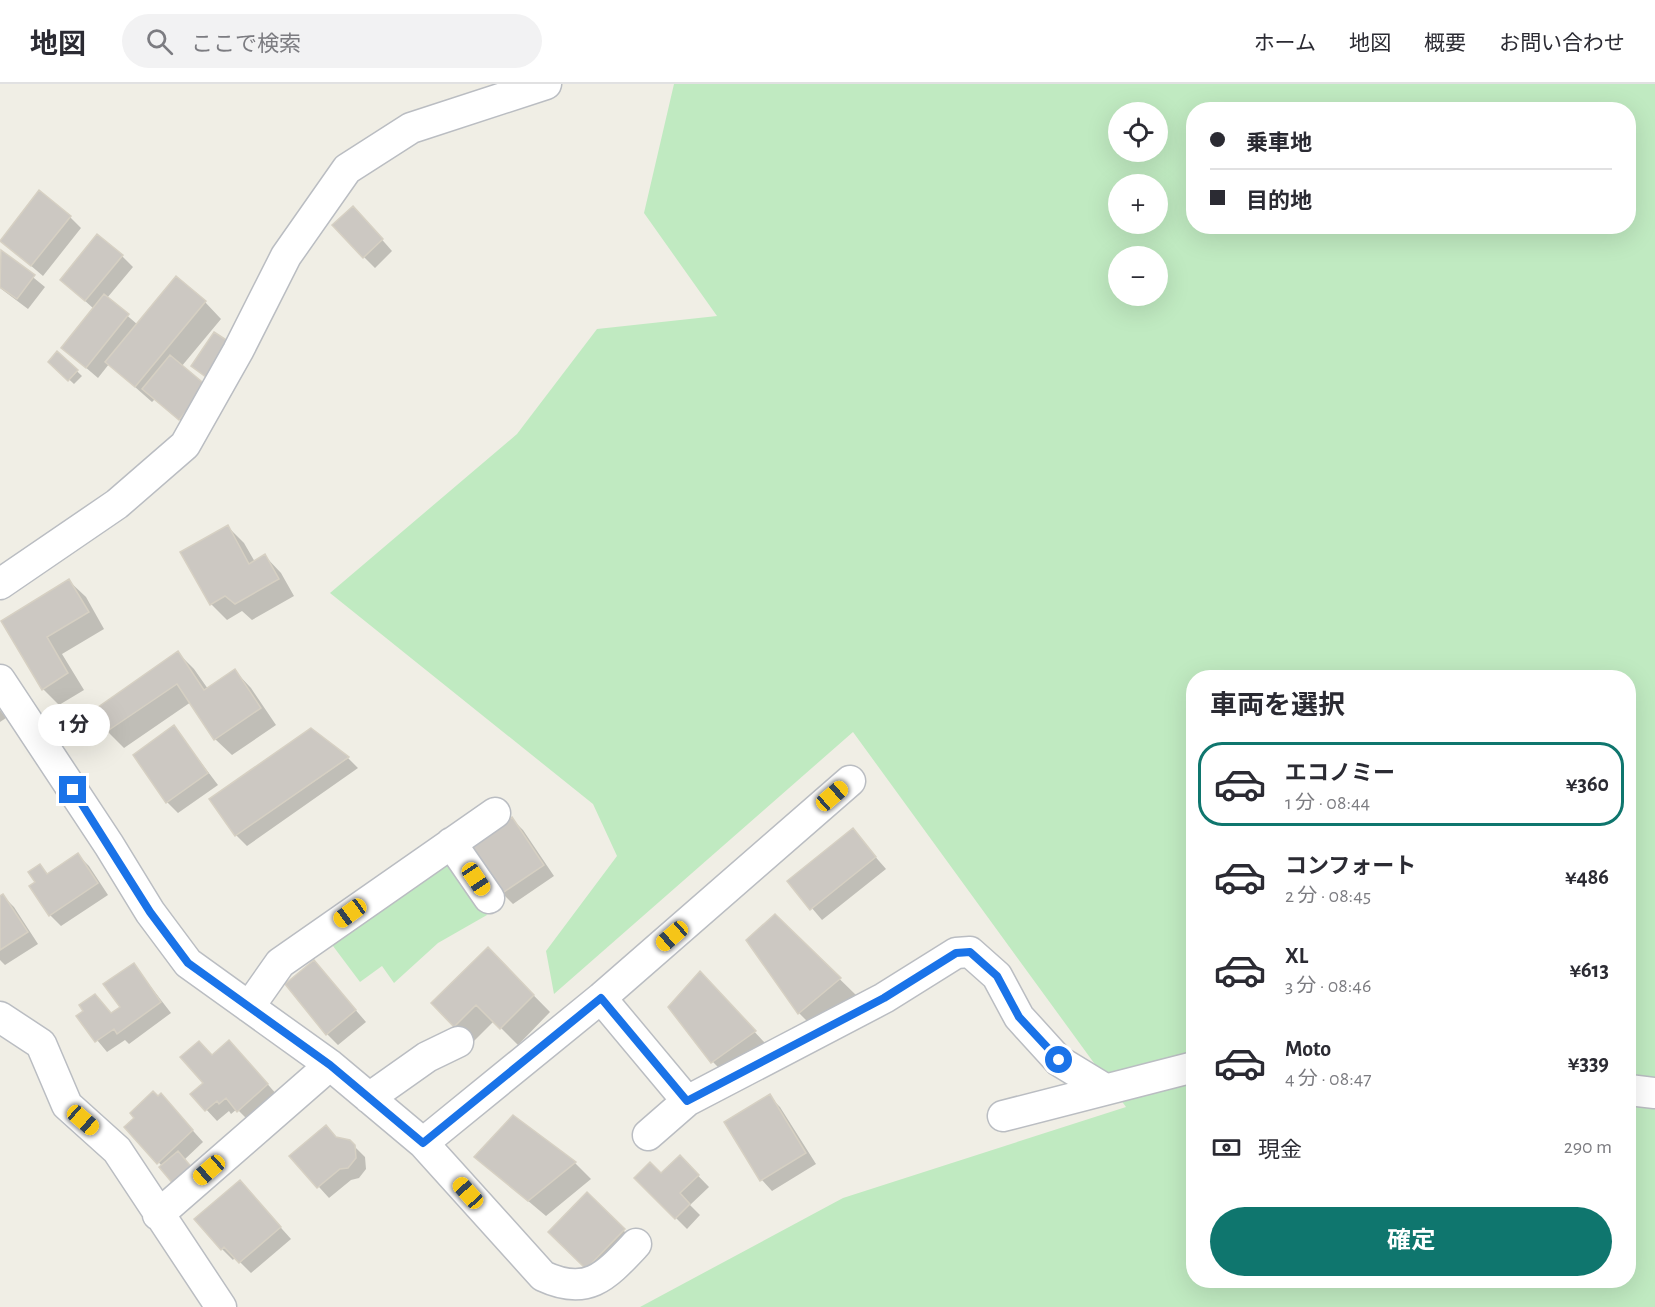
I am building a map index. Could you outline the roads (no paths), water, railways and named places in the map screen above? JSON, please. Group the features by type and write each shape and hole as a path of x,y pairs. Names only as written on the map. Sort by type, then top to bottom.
{"street":[{"path":"0,584 117,504 185,444 238,351 286,256 347,169 411,128 546,84"},
{"path":"0,680 109,845 150,912 188,963 330,1065 423,1143 543,1276 563,1285 596,1281 608,1274 636,1244"},
{"path":"423,1143 601,998 850,781"},
{"path":"249,1007 280,963 495,813"},
{"path":"451,843 489,898"},
{"path":"648,1135 687,1101 884,998 956,953 970,952 997,976 1019,1017 1059,1060 1105,1089"},
{"path":"601,998 687,1101"},
{"path":"0,1017 40,1044 66,1105 117,1150 220,1307"},
{"path":"369,1098 427,1057 458,1042"},
{"path":"158,1215 330,1065"},
{"path":"1003,1116 1186,1069"},
{"path":"1636,1091 1655,1093"}]}
